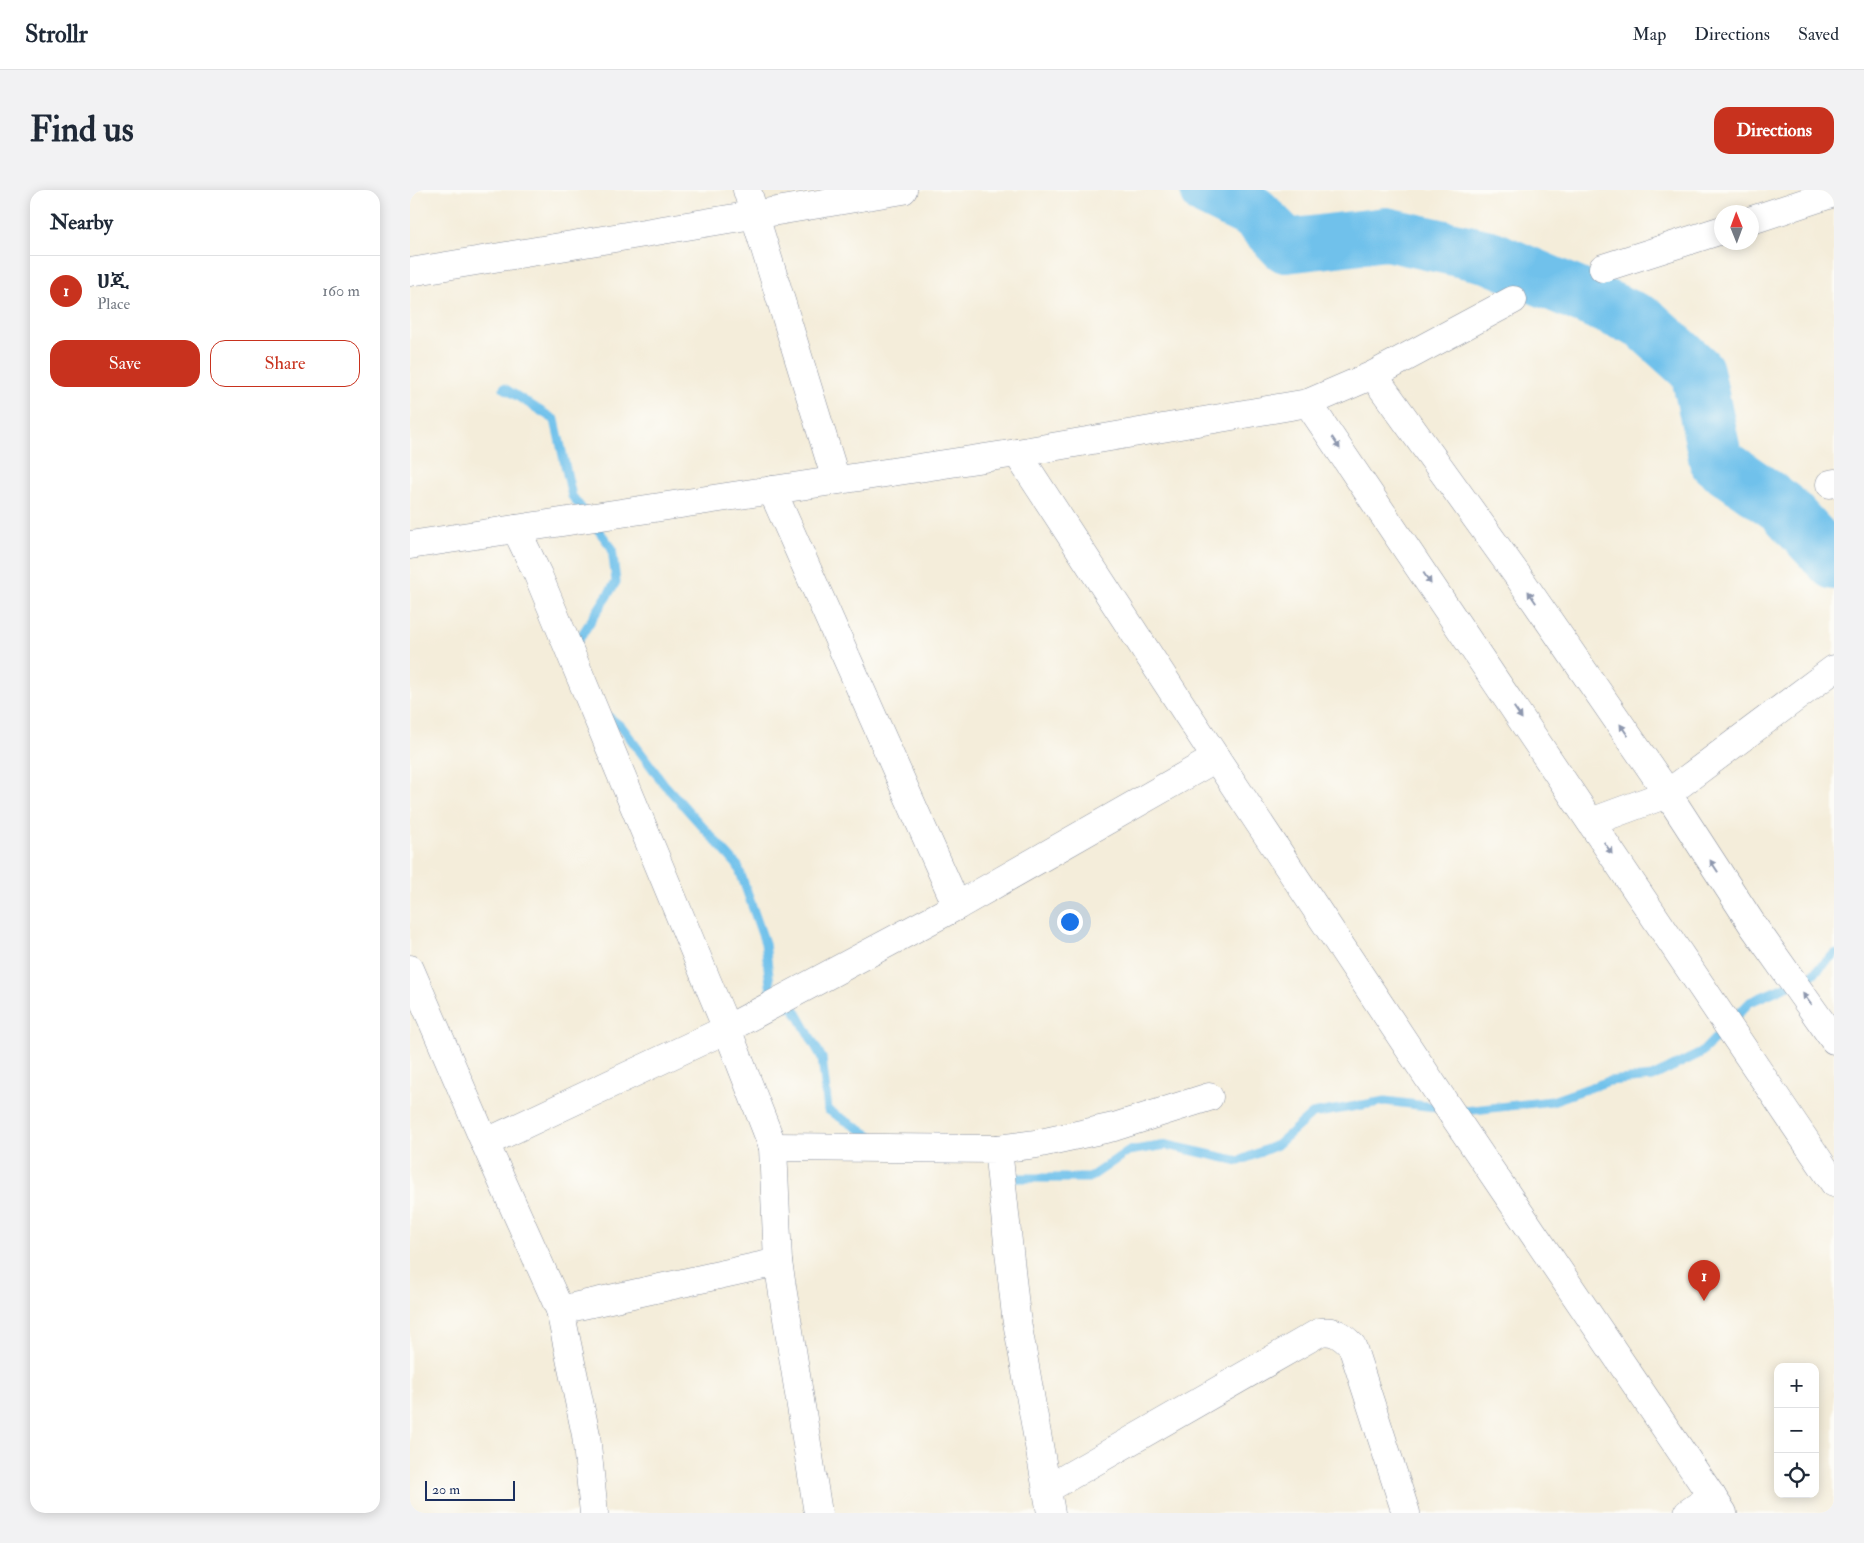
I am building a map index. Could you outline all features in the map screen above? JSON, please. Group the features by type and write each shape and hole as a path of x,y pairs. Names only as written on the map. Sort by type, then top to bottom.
{"street":[{"path":"410,272 751,202 903,190"},
{"path":"1759,218 1834,193"},
{"path":"751,202 836,480"},
{"path":"1603,268 1714,233"},
{"path":"410,545 1017,453 1308,403 1373,376 1513,300"},
{"path":"1373,376 1520,578 1668,794 1754,927 1830,1025"},
{"path":"1308,403 1834,1183"},
{"path":"1017,453 1216,758 1442,1098 1718,1505 1688,1513"},
{"path":"772,490 957,906"},
{"path":"516,529 542,584 727,1029 773,1148 778,1262 818,1513"},
{"path":"1591,822 1668,794 1834,669"},
{"path":"485,1143 727,1029 957,906 1216,758"},
{"path":"410,969 560,1310 586,1435 594,1513"},
{"path":"773,1148 998,1149 1036,1144 1114,1128 1209,1097"},
{"path":"998,1149 1016,1316 1049,1501 1320,1332 1330,1331 1340,1334 1352,1346 1406,1513"},
{"path":"560,1310 778,1262"}],"waterway":[{"path":"1207,190 1254,213 1286,246 1386,234 1490,257 1644,323 1697,371 1716,461 1782,507 1834,563"},
{"path":"504,388 555,420 572,496 612,548 616,582 574,647"},
{"path":"605,714 622,727 664,784 738,866 765,943 772,1000"},
{"path":"1456,1110 1465,1111 1552,1101 1609,1081 1652,1077 1701,1053 1750,1002 1812,975 1834,954"},
{"path":"783,1005 794,1008 822,1058 828,1110 876,1139"},
{"path":"1005,1172 1016,1178 1089,1178 1128,1151 1167,1145 1239,1161 1277,1145 1312,1114 1385,1101 1443,1108"}],"place":[{"name":"ሀጂ","path":"1704,1301"}]}
